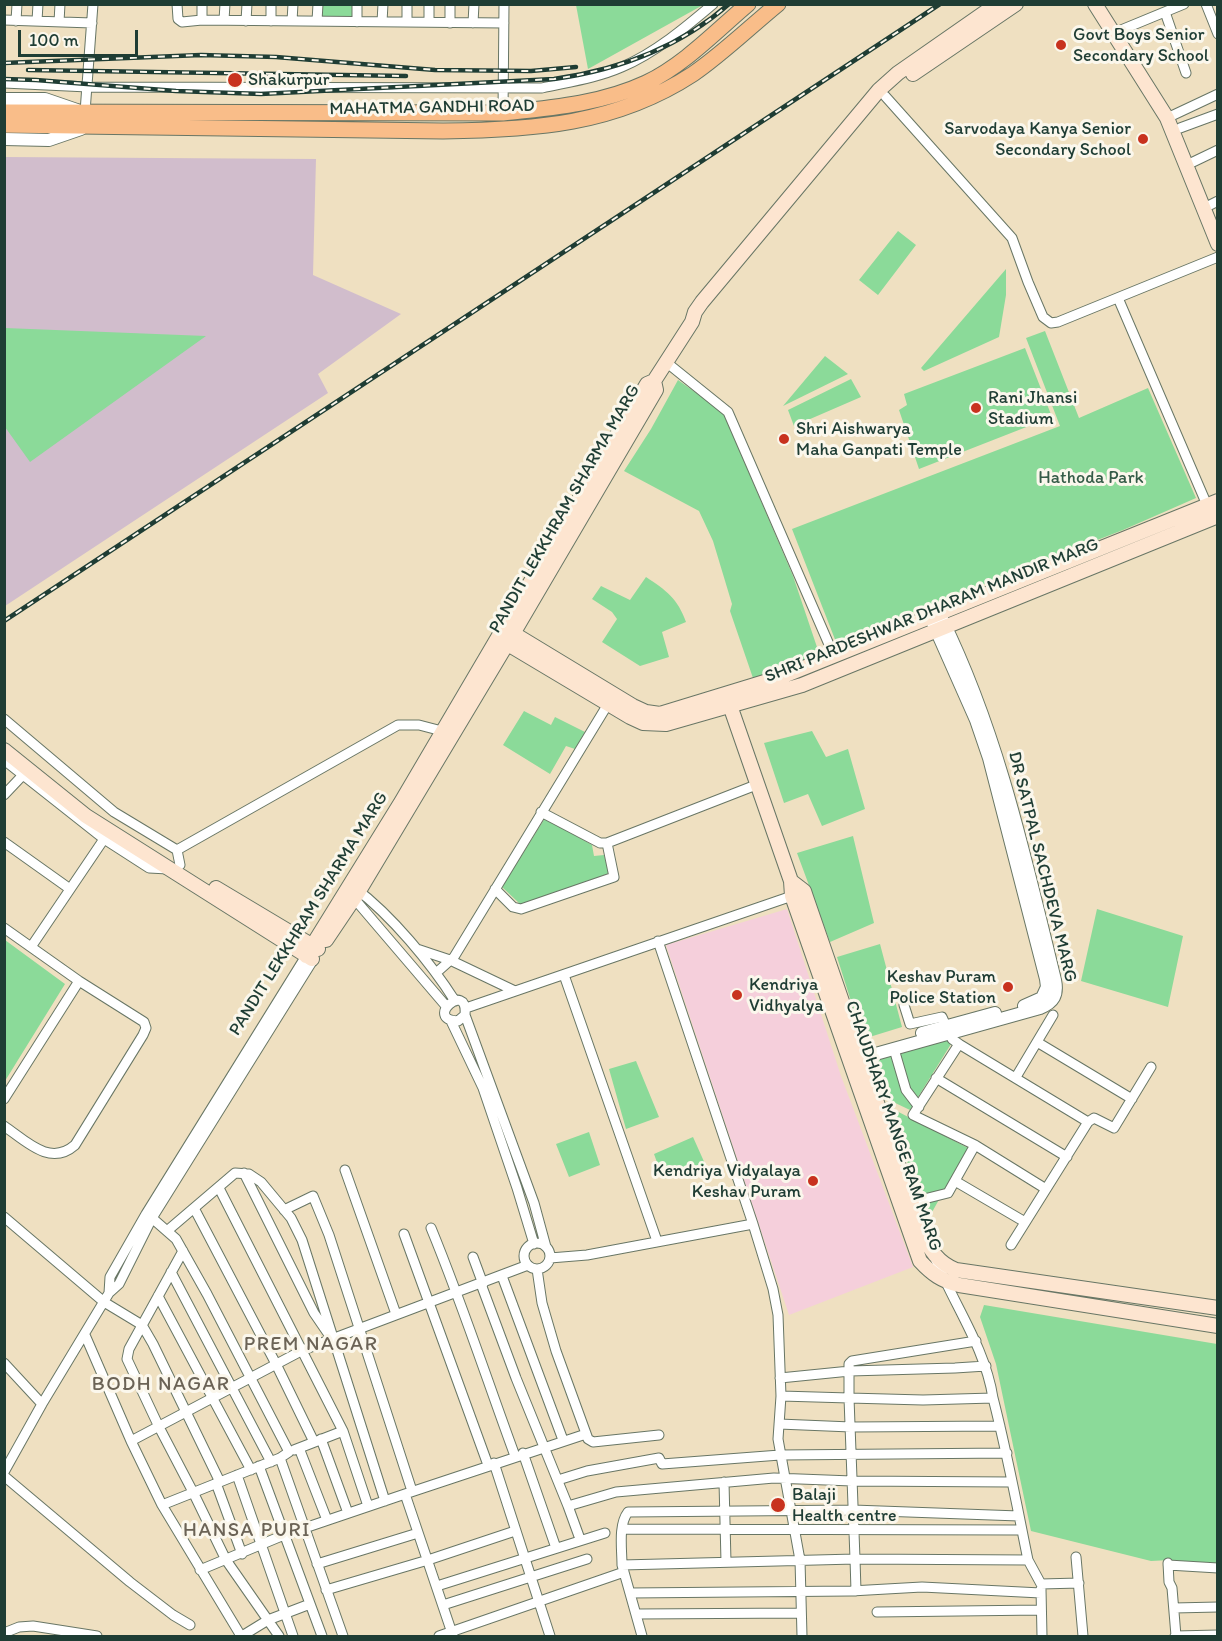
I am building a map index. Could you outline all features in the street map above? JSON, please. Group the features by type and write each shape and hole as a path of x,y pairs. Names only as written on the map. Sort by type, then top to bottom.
{"main road":[{"name":"MAHATMA GANDHI ROAD","path":"86,119 503,113 563,107 609,96 647,83 680,62 748,4"},
{"name":"MAHATMA GANDHI ROAD","path":"86,119 443,131 506,130 568,124 614,111 655,95 693,74 778,4"},
{"name":"PANDIT LEKKHRAM SHARMA MARG","path":"312,953 506,636 647,384 654,381 692,322 700,317 746,254 898,73 997,4"},
{"name":"PANDIT LEKKHRAM SHARMA MARG","path":"882,93 905,80 1016,4"},
{"path":"1095,4 1180,128 1193,162 1214,203 1218,224"},
{"path":"1104,4 1171,116 1218,243"},
{"path":"4,112 51,119"},
{"path":"4,125 51,119 86,119"},
{"name":"SHRI PARDESHWAR DHARAM MANDIR MARG","path":"506,636 608,704 643,723 666,724 711,712 728,700 781,677 1212,503"},
{"name":"SHRI PARDESHWAR DHARAM MANDIR MARG","path":"506,636 633,706 646,712 660,714 802,686 1218,516"},
{"name":"PANDIT LEKKHRAM SHARMA MARG","path":"352,891 442,731 506,636"},
{"name":"CHAUDHARY MANGE RAM MARG","path":"728,700 791,881 792,896 912,1202 922,1233 934,1256 956,1270 1218,1308"},
{"path":"711,712 737,727"},
{"path":"4,738 91,809 175,867"},
{"path":"4,750 86,816 175,867 312,953"},
{"name":"CHAUDHARY MANGE RAM MARG","path":"791,881 804,891 920,1261 931,1273 944,1281"},
{"path":"944,1281 1218,1326"}],"street":[{"path":"16,4 16,21"},
{"path":"37,21 38,4"},
{"path":"59,22 60,4"},
{"path":"86,119 93,4"},
{"path":"177,4 178,19 182,22 224,20 504,23"},
{"path":"202,4 202,20"},
{"path":"224,20 225,4"},
{"path":"246,21 247,4"},
{"path":"271,4 271,21"},
{"path":"292,4 292,21"},
{"path":"317,21 318,4"},
{"path":"357,4 357,22"},
{"path":"382,22 383,4"},
{"path":"407,4 407,22"},
{"path":"429,4 429,22"},
{"path":"450,4 450,23"},
{"path":"473,23 474,4"},
{"path":"503,113 504,4"},
{"path":"4,83 88,87 542,88 592,78 622,67 651,51 713,4"},
{"path":"1151,4 1152,16"},
{"path":"1121,30 1184,4"},
{"path":"1206,4 1218,34"},
{"path":"1165,12 1186,73"},
{"path":"4,20 92,23"},
{"path":"882,93 1012,238 1043,317 1052,323 1218,257"},
{"path":"1171,116 1218,94"},
{"path":"1180,128 1217,116 1208,98"},
{"path":"4,99 45,99 86,119"},
{"path":"4,139 49,140 86,119"},
{"path":"1193,162 1218,150"},
{"path":"1118,298 1212,503"},
{"path":"666,362 728,412 834,656"},
{"name":"DR SATPAL SACHDEVA MARG","path":"855,1055 894,1049 952,1035 1040,1008 1050,1004 1057,989 1000,767 975,695 934,615"},
{"path":"436,973 450,960 608,704"},
{"path":"4,719 114,812 177,850"},
{"path":"177,850 398,725 419,725 442,731"},
{"path":"4,760 104,839 149,868 175,867 177,850"},
{"path":"4,795 22,776"},
{"path":"541,812 600,843 607,843 756,785"},
{"path":"31,947 104,839"},
{"path":"4,842 70,889"},
{"path":"495,889 513,907 521,909 614,877 607,843"},
{"path":"352,891 415,948 436,973 451,1003 446,1016 451,1021 483,1088 534,1244"},
{"path":"352,891 451,1003"},
{"path":"451,1021 461,1020 466,1011 515,991 792,896"},
{"path":"4,928 79,981 144,1022 146,1028 75,1145 69,1150 57,1154 45,1153 4,1126"},
{"path":"658,941 773,1289 781,1396 780,1455 800,1560 802,1636"},
{"path":"415,948 450,960 515,991"},
{"path":"109,1293 118,1284 152,1218 312,953"},
{"name":"PANDIT LEKKHRAM SHARMA MARG","path":"4,1474 42,1404 109,1293 110,1277 146,1214 312,953"},
{"path":"564,975 657,1241"},
{"path":"4,1099 79,981"},
{"path":"451,1003 462,1002 466,1011 534,1203 550,1258 546,1266 537,1269 525,1262 525,1253 530,1246 534,1244 546,1247"},
{"path":"904,1005 910,1024 942,1017 952,1035 1088,1122"},
{"path":"1016,1077 1053,1015"},
{"path":"855,1055 952,1035"},
{"path":"952,1035 936,1078 913,1114 975,1145 1046,1189"},
{"path":"1037,1042 1132,1099"},
{"path":"894,1049 906,1090 919,1107"},
{"path":"1011,1245 1088,1122 1094,1118 1114,1128 1151,1067"},
{"path":"936,1078 1067,1157"},
{"path":"912,1202 948,1193 975,1145"},
{"path":"345,1170 396,1314"},
{"path":"167,1231 235,1173 244,1173 261,1182 291,1218 302,1240 385,1501"},
{"path":"244,1173 314,1313 332,1339"},
{"path":"954,1181 1025,1222"},
{"path":"219,1188 343,1431 368,1506"},
{"path":"284,1210 313,1196 329,1235 408,1493 418,1533 452,1634"},
{"path":"194,1208 318,1440 348,1513"},
{"path":"4,1217 104,1302 142,1325 187,1413 218,1482 242,1554"},
{"path":"152,1218 176,1239 289,1452"},
{"path":"550,1258 586,1255 753,1224"},
{"path":"431,1228 458,1293 480,1362 556,1548"},
{"path":"404,1234 491,1464 550,1636"},
{"path":"183,1251 129,1349 128,1359 159,1427 194,1492 226,1560 279,1636"},
{"path":"934,1256 986,1366 1007,1453 1028,1560 1041,1589 1042,1636"},
{"path":"473,1257 543,1447 580,1539"},
{"path":"131,1441 303,1350 528,1265"},
{"path":"537,1269 542,1303 556,1351 586,1434 593,1442 659,1435"},
{"path":"171,1272 232,1388 275,1460 304,1528 343,1636"},
{"path":"502,1276 563,1440"},
{"path":"158,1296 213,1399 255,1468 284,1535 322,1636"},
{"path":"85,1335 131,1441 162,1505 242,1636 268,1620 310,1604"},
{"path":"856,1591 849,1364 852,1361 976,1341"},
{"path":"4,1363 42,1404"},
{"path":"780,1378 850,1371 986,1366"},
{"path":"781,1396 923,1400 993,1398"},
{"path":"779,1424 851,1427 1000,1426"},
{"path":"162,1505 343,1431"},
{"path":"200,1570 284,1535 586,1434"},
{"path":"299,1448 327,1520"},
{"path":"558,1480 587,1471 659,1458 662,1464 780,1455 1007,1453"},
{"path":"4,1474 130,1582 173,1616 190,1625"},
{"path":"237,1475 293,1636"},
{"path":"568,1506 616,1492 724,1482 784,1479 1011,1482"},
{"path":"724,1482 726,1562"},
{"path":"642,1636 623,1568 623,1528 625,1515 628,1512 854,1510 1019,1516"},
{"path":"623,1528 1022,1530"},
{"path":"326,1590 515,1531"},
{"path":"317,1564 418,1533"},
{"path":"437,1586 605,1533"},
{"path":"1076,1557 1083,1636"},
{"path":"443,1605 587,1559"},
{"path":"439,1636 452,1634 623,1568 800,1560 1028,1560"},
{"path":"1218,1568 1168,1564 1176,1636 1218,1635"},
{"path":"630,1593 856,1591 922,1587 1041,1589 1079,1583"},
{"path":"1174,1608 1218,1607"},
{"path":"877,1612 1041,1610"},
{"path":"636,1614 801,1613"},
{"path":"4,1633 20,1627 33,1626 97,1636"}],"shaded area":[{"path":"5,157 316,159 313,275 401,314 318,374 328,393 5,606"},
{"name":"Kendriya Vidyalaya Keshav Puram","path":"787,909 841,1076 913,1267 789,1315 666,945"}],"green space":[{"path":"576,4 703,5 588,69"},
{"path":"320,5 354,5 353,18 320,17"},
{"path":"898,231 916,245 878,295 859,280"},
{"path":"1006,269 1006,295 999,337 924,371 921,368"},
{"path":"4,328 206,336 30,462 5,427"},
{"name":"Hathoda Park","path":"1045,331 1079,418 1148,388 1196,498 1123,530 836,642 792,529 1060,426 1026,338"},
{"name":"Rani Jhansi Stadium","path":"1025,348 1052,417 919,469 899,410 907,405 904,394"},
{"path":"825,356 848,374 783,406"},
{"path":"851,379 861,397 794,426 788,410"},
{"path":"678,380 723,412 793,576 820,656 754,681 730,611 732,604 713,541 699,511 624,471"},
{"path":"646,577 671,596 686,622 662,632 669,657 640,666 602,642 617,619 612,612 592,599 601,586 630,600"},
{"path":"524,711 551,725 555,717 585,732 575,749 566,746 550,774 503,745"},
{"path":"812,731 826,757 848,749 865,809 822,826 808,794 784,803 764,743"},
{"path":"545,818 592,845 594,856 604,855 609,873 564,891 520,904 502,887"},
{"path":"853,836 874,923 830,942 797,853"},
{"path":"1097,909 1183,936 1168,1007 1081,981"},
{"path":"5,940 65,984 5,1081"},
{"path":"880,944 902,1027 863,1039 837,957"},
{"path":"956,1036 910,1110 889,1100 876,1060"},
{"path":"636,1061 659,1117 626,1129 609,1069"},
{"path":"889,1107 968,1148 927,1221"},
{"path":"589,1132 600,1165 569,1177 556,1144"},
{"path":"693,1137 706,1166 663,1179 654,1154"},
{"path":"984,1305 1217,1344 1217,1568 1174,1571 1170,1560 1151,1561 1031,1531 996,1364 980,1317"}],"railway":[{"path":"4,79 176,91 261,94 554,79 601,70 647,54 690,33 729,4"},
{"path":"4,621 940,4"},
{"path":"4,63 201,55 276,57 435,70 531,71 576,67"},
{"path":"28,70 406,76"}],"place":[{"name":"Govt Boys Senior Secondary School","path":"1061,45"},
{"name":"Shakurpur","path":"235,80"},
{"name":"Sarvodaya Kanya Senior Secondary School","path":"1143,139"},
{"name":"Rani Jhansi Stadium","path":"976,408"},
{"name":"Shri Aishwarya Maha Ganpati Temple","path":"784,439"},
{"name":"Keshav Puram Police Station","path":"1008,987"},
{"name":"Kendriya Vidhyalya","path":"737,995"},
{"name":"Kendriya Vidyalaya Keshav Puram","path":"813,1181"},
{"name":"Balaji Health centre","path":"778,1505"}],"district":[{"name":"PREM NAGAR","path":"311,1345"},
{"name":"BODH NAGAR","path":"161,1385"},
{"name":"HANSA PURI","path":"247,1531"}]}
